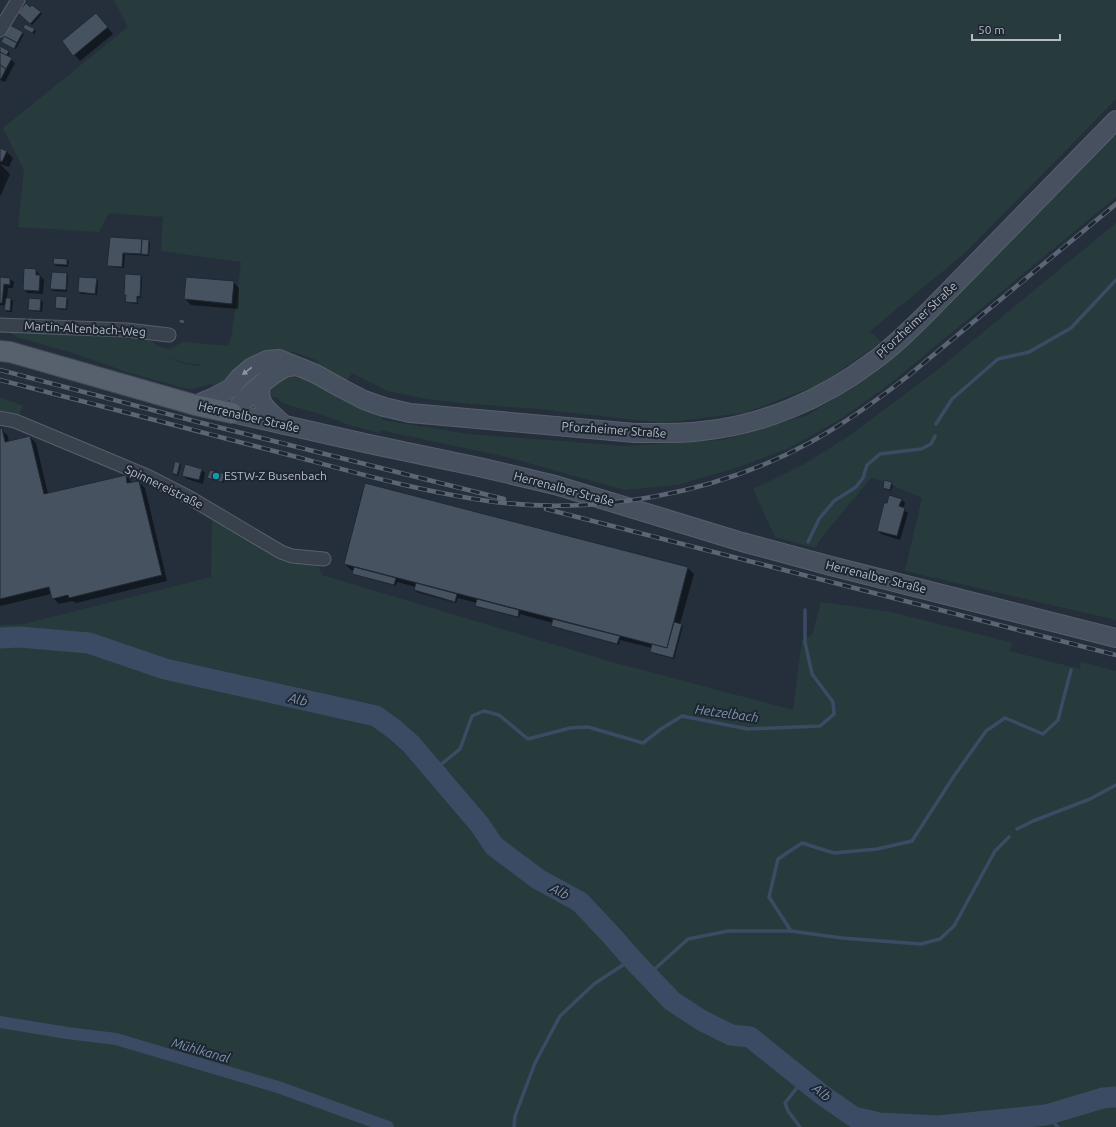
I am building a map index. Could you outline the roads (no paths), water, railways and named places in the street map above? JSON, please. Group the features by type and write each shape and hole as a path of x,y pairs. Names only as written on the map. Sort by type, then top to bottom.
{"main road":[{"name":"Pforzheimer Straße","path":"195,405 231,388 239,378 252,367 267,360 279,360 304,368 364,400 384,407 410,413 635,433 669,434 717,429 767,417 822,394 873,362 899,340 1116,120"},
{"name":"Herrenalber Straße","path":"3,350 195,405 555,485 742,542 1116,638"},
{"path":"232,413 244,400 276,373 284,368 295,366"},
{"path":"260,386 262,403 284,426"},
{"path":"231,388 232,413"}],"street":[{"path":"0,30 18,0"},
{"name":"Martin-Altenbach-Weg","path":"0,324 9,326 82,327 128,330 169,335"},
{"name":"Spinnereistraße","path":"0,418 15,421 147,476 190,498 282,552 298,557 324,559"}],"waterway":[{"name":"Hetzelbach","path":"936,424 952,399 998,359 1029,352 1071,328 1116,280"},
{"name":"Hetzelbach","path":"808,542 819,519 834,501 856,487 863,478 867,465 880,454 921,449 931,444 935,436"},
{"name":"Hetzelbach","path":"433,771 460,749 472,716 484,711 499,715 528,739 570,728 588,727 643,743 661,729 682,716 748,729 820,726 834,714 833,702 812,674 805,642 805,610"},
{"name":"Alb","path":"0,638 19,637 89,643 165,669 376,716 411,744 480,825 494,846 538,879 580,902 672,1001 701,1020 731,1035 750,1037 821,1094 854,1117 879,1123 939,1126 1046,1115 1103,1098 1116,1097"},
{"path":"791,931 769,897 778,859 802,843 834,853 877,849 912,841 954,776 986,731 1005,718 1043,734 1058,720 1071,670"},
{"path":"1017,829 1033,821 1090,799 1116,785"},
{"path":"647,976 688,939 728,931 791,931 842,938 921,944 940,939 954,926 995,851 1009,837"},
{"path":"514,1127 515,1116 535,1063 560,1016 594,984 632,959"},
{"name":"Mühlkanal","path":"0,1022 116,1039 278,1087 388,1127"},
{"path":"800,1127 788,1111 785,1103 803,1080"},
{"path":"1046,1115 1058,1127"}],"railway":[{"path":"0,380 368,476 440,493 488,501 529,505 612,503 653,497 694,488 734,476 773,461 835,428 908,376 1116,204"},
{"path":"0,370 198,422 504,499"},
{"path":"546,509 1116,655"}],"place":[{"name":"ESTW-Z Busenbach","path":"216,476"}]}
